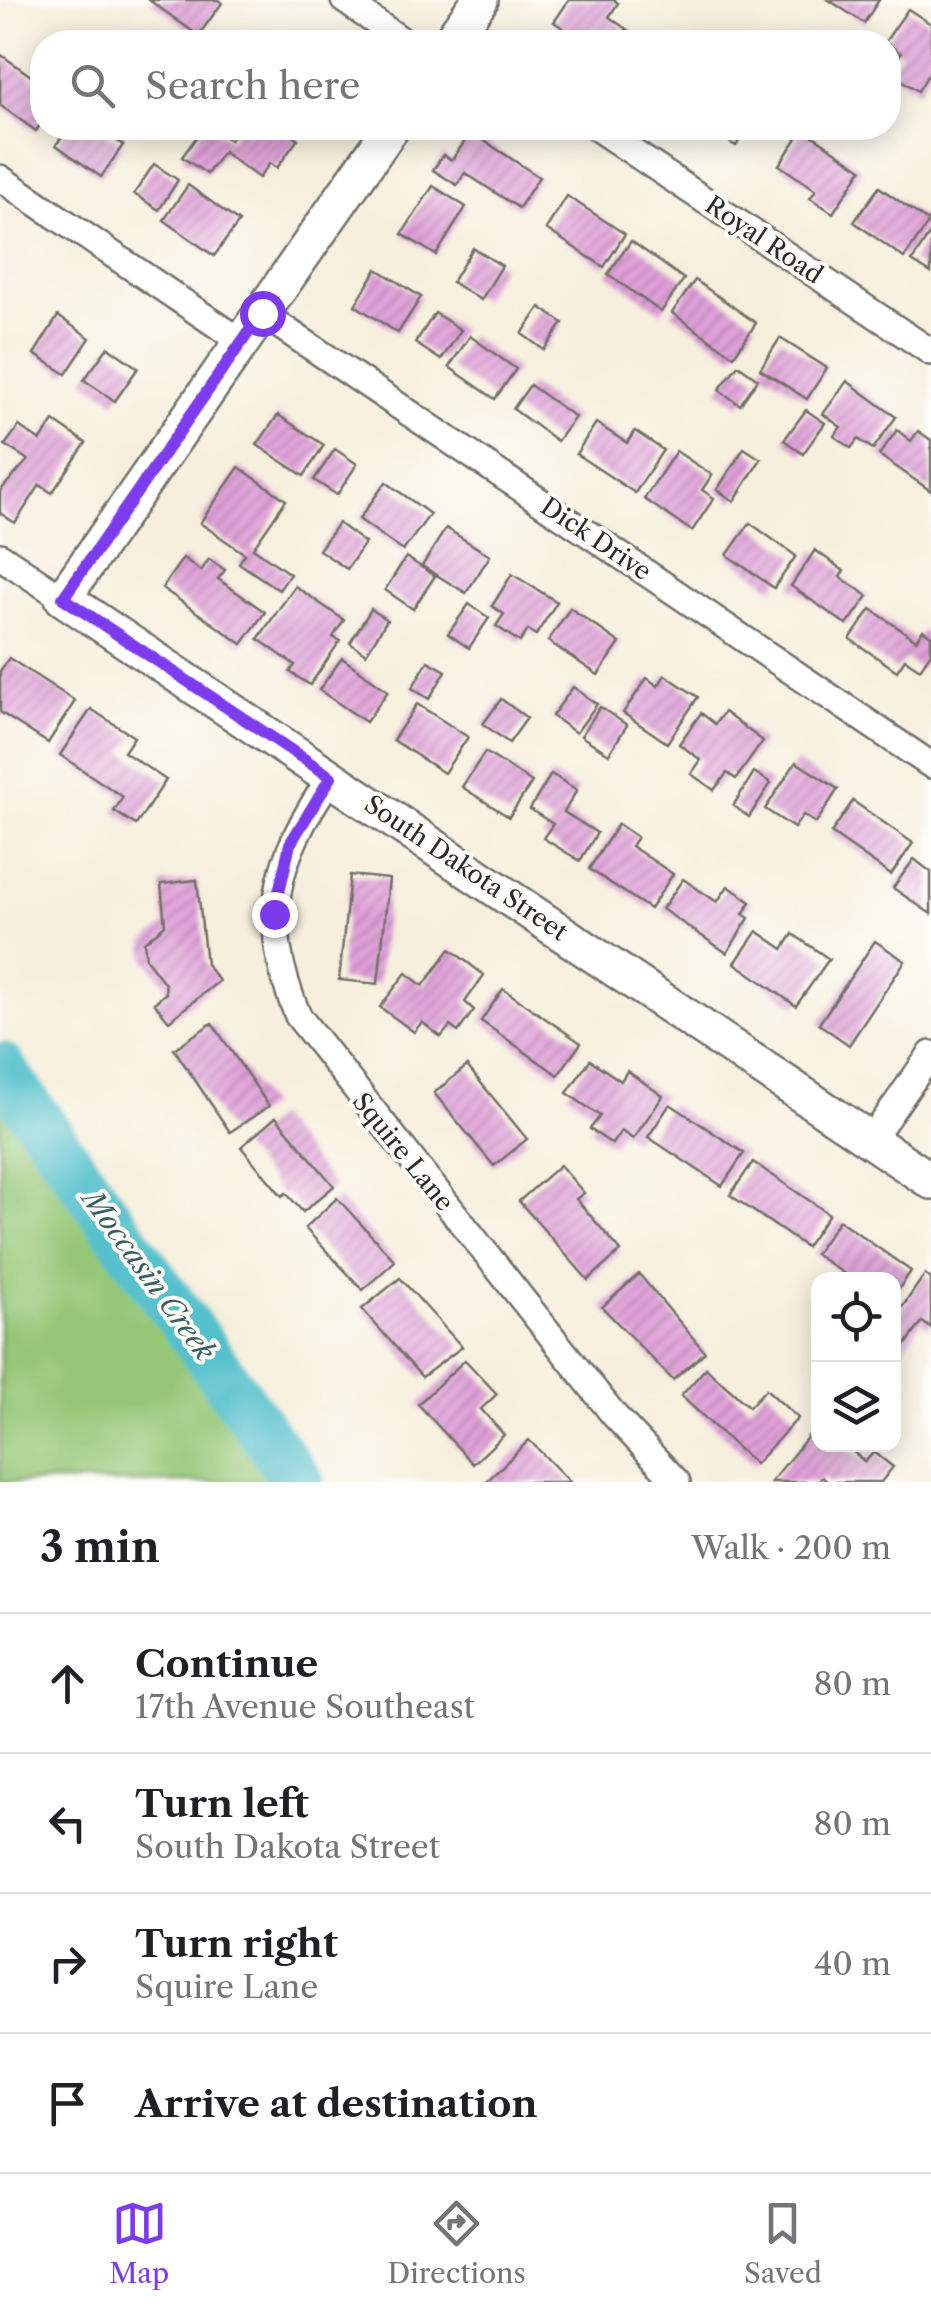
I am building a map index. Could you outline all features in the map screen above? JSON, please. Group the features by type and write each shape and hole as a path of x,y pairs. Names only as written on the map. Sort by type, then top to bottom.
{"street":[{"path":"344,0 387,30"},
{"path":"464,30 480,0"},
{"path":"63,598 383,140"},
{"name":"Royal Road","path":"615,140 931,352"},
{"name":"Dick Drive","path":"0,178 252,328 931,766"},
{"name":"South Dakota Street","path":"0,556 931,1181"},
{"name":"Squire Lane","path":"331,777 290,844 279,876 276,948 298,1016 614,1415 677,1482"},
{"path":"871,1140 931,1054"}],"green space":[{"path":"0,1067 299,1482 0,1482"}],"building":[{"path":"149,0 222,3 202,30 191,30"},
{"path":"569,0 614,0 618,3 609,17 628,30 566,30 554,22"},
{"path":"829,0 879,0 864,23"},
{"path":"908,9 931,24 931,70 918,91 901,80 901,30 893,30"},
{"path":"0,54 30,75 30,127 0,105"},
{"path":"60,140 116,140 123,145 101,177 56,145"},
{"path":"194,140 297,140 277,168 270,163 259,178 223,152 207,174 182,157"},
{"path":"466,140 483,140 539,177 519,208 465,173 457,185 433,170 443,155 452,160"},
{"path":"796,140 819,140 862,169 833,213 810,198 816,190 779,165"},
{"path":"154,164 178,180 159,210 134,194"},
{"path":"188,185 239,222 214,256 164,220"},
{"path":"433,186 466,207 436,255 402,234"},
{"path":"879,187 929,222 904,258 854,222"},
{"path":"567,196 625,234 604,267 546,229"},
{"path":"931,232 931,273 912,261"},
{"path":"631,241 684,279 661,312 608,274"},
{"path":"473,248 502,266 481,300 452,282"},
{"path":"377,269 421,297 398,333 355,305"},
{"path":"695,280 756,323 734,356 672,313"},
{"path":"540,307 563,323 544,350 522,334"},
{"path":"435,313 461,330 441,360 415,343"},
{"path":"58,316 90,338 66,374 34,354"},
{"path":"470,336 516,369 495,399 449,367"},
{"path":"780,338 827,368 807,399 760,369"},
{"path":"108,347 138,368 115,401 84,380"},
{"path":"738,365 758,379 740,405 719,390"},
{"path":"847,381 896,417 873,449 858,439 851,448 834,436 841,427 823,414"},
{"path":"530,385 575,417 557,441 513,409"},
{"path":"806,410 825,423 803,454 784,440"},
{"path":"278,415 324,445 304,476 257,445"},
{"path":"54,421 86,443 52,493 40,485 15,523 0,513 0,491 28,460 5,445 19,426 40,441"},
{"path":"596,423 627,443 635,431 663,450 635,493 576,454"},
{"path":"897,430 911,441 918,431 931,440 931,491 879,455"},
{"path":"744,448 761,459 734,501 717,490"},
{"path":"335,449 357,464 337,495 314,480"},
{"path":"676,451 712,475 702,490 714,498 692,531 644,499"},
{"path":"239,467 286,500 253,548 290,574 279,590 239,563 245,554 200,523"},
{"path":"386,482 430,514 403,551 359,519"},
{"path":"338,523 365,543 347,569 319,550"},
{"path":"750,523 796,556 774,588 727,555"},
{"path":"446,528 490,556 466,593 422,566"},
{"path":"815,550 844,571 840,577 868,596 847,625 791,586"},
{"path":"406,557 435,576 413,609 385,590"},
{"path":"183,558 201,571 209,559 225,570 218,579 265,612 242,644 162,588"},
{"path":"512,574 557,602 536,635 528,630 520,642 496,626 504,614 492,606"},
{"path":"295,586 344,620 333,637 340,641 310,685 290,672 295,665 258,639"},
{"path":"469,604 489,618 469,648 448,634"},
{"path":"570,608 620,643 598,675 548,641"},
{"path":"371,609 387,620 366,654 350,643"},
{"path":"871,609 916,640 923,630 931,636 931,653 920,669 905,659 897,671 850,639"},
{"path":"9,658 75,701 48,743 0,712 0,671"},
{"path":"342,658 388,691 366,722 319,690"},
{"path":"428,661 446,671 429,699 412,688"},
{"path":"665,675 698,697 667,743 623,713 647,678 658,686"},
{"path":"573,687 597,704 576,733 552,716"},
{"path":"501,699 527,718 509,743 483,724"},
{"path":"417,704 468,737 444,773 393,740"},
{"path":"600,707 627,725 609,754 581,736"},
{"path":"91,709 134,737 124,752 166,780 136,825 114,811 123,797 60,755"},
{"path":"724,712 763,741 736,779 727,773 714,790 691,774 701,760 679,744 701,713 715,724"},
{"path":"485,752 532,782 509,817 462,787"},
{"path":"796,762 838,789 816,823 803,815 794,828 765,809"},
{"path":"754,772 771,783 749,817 733,806"},
{"path":"551,774 577,790 564,812 597,833 580,861 543,838 553,824 530,809"},
{"path":"853,801 913,843 891,875 831,833"},
{"path":"618,824 637,837 631,846 673,874 650,909 589,869"},
{"path":"914,859 931,872 931,914 893,888"},
{"path":"350,875 389,879 378,984 339,980"},
{"path":"683,879 717,902 728,886 751,902 743,914 749,918 727,953 662,909"},
{"path":"197,880 206,964 219,981 169,1021 154,1003 166,993 165,984 146,959 144,942 165,925 161,884"},
{"path":"757,931 783,949 793,934 829,959 796,1006 735,963"},
{"path":"875,941 905,961 849,1045 819,1024"},
{"path":"450,949 484,975 465,1002 474,1010 458,1032 450,1026 441,1037 422,1022 414,1032 380,1007 406,973 423,986"},
{"path":"503,989 581,1043 558,1075 481,1021"},
{"path":"212,1023 269,1106 230,1132 174,1049"},
{"path":"590,1060 621,1081 627,1071 663,1096 633,1139 621,1131 612,1144 590,1129 600,1116 567,1093"},
{"path":"467,1066 527,1139 494,1166 434,1093"},
{"path":"670,1104 744,1153 722,1186 648,1137"},
{"path":"276,1117 334,1186 303,1212 286,1193 282,1196 241,1147"},
{"path":"753,1162 829,1214 806,1247 730,1195"},
{"path":"560,1165 584,1193 576,1199 621,1251 588,1280 519,1201"},
{"path":"337,1198 395,1261 363,1290 305,1228"},
{"path":"839,1220 911,1271 901,1286 901,1272 842,1272 815,1254"},
{"path":"639,1274 705,1352 673,1380 602,1307"},
{"path":"925,1274 931,1279 931,1328 922,1322 901,1352 901,1309"},
{"path":"400,1278 462,1347 422,1377 362,1309"},
{"path":"465,1360 497,1394 481,1409 504,1435 473,1464 418,1404"},
{"path":"706,1368 749,1407 766,1389 798,1418 755,1464 681,1396"},
{"path":"811,1433 811,1452 853,1452 865,1462 874,1452 893,1467 881,1482 828,1482 822,1477 818,1482 771,1482"},
{"path":"529,1440 570,1482 486,1482"}],"waterway":[{"name":"Moccasin Creek","path":"0,1067 299,1482"}],"route":[{"path":"262,313 63,598 331,777 290,844 279,876 274,914"}]}
